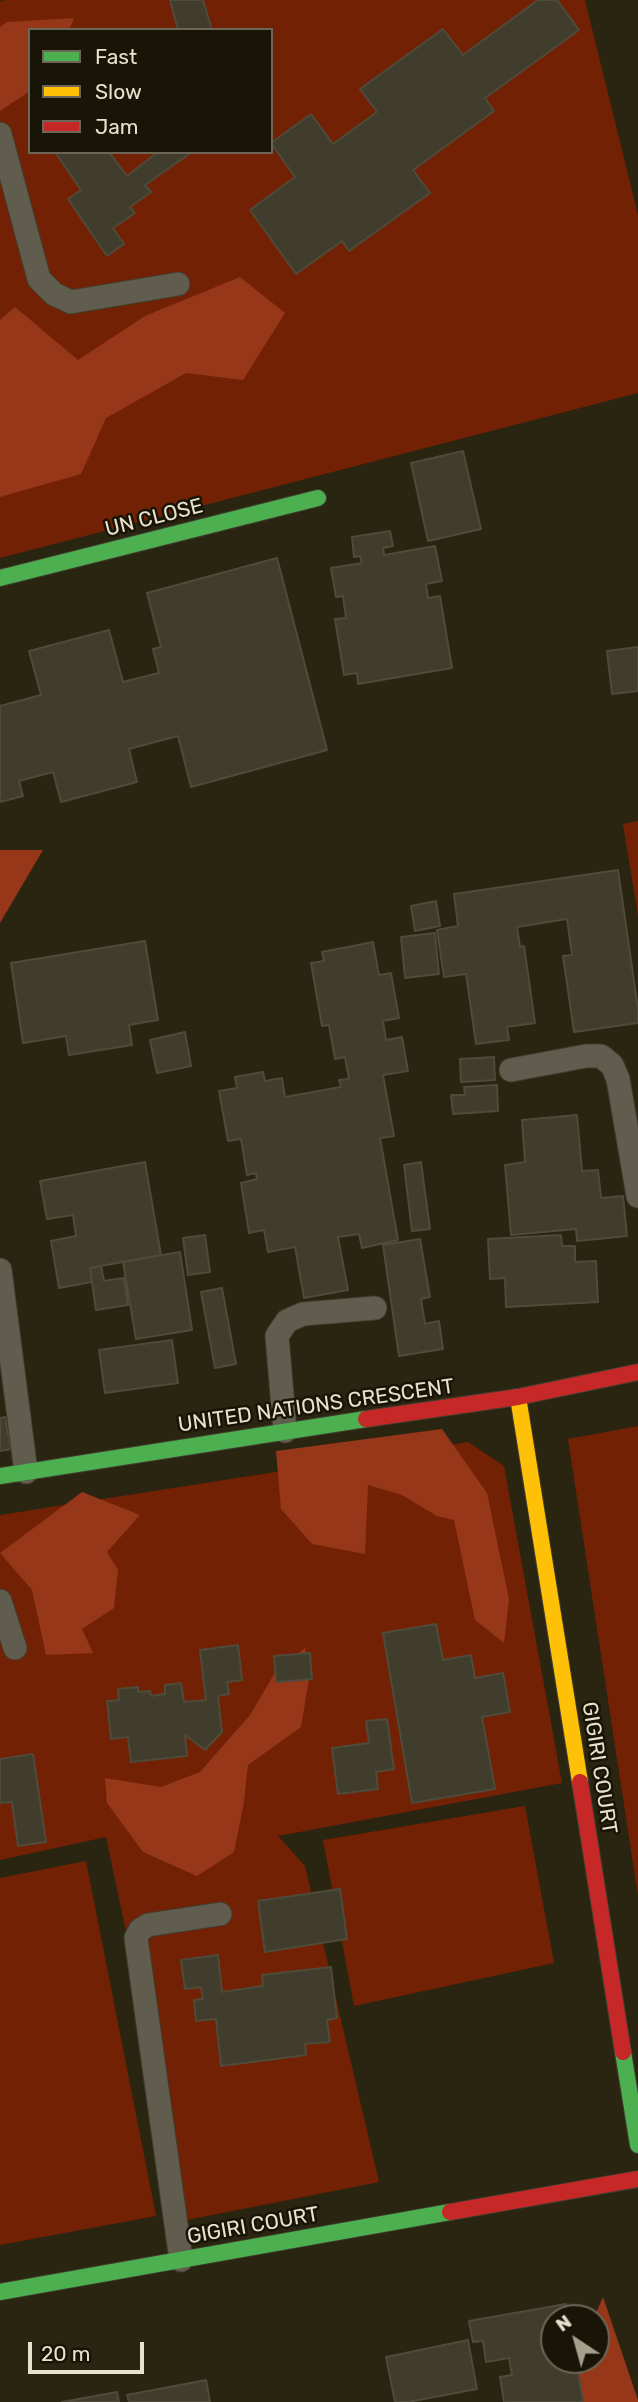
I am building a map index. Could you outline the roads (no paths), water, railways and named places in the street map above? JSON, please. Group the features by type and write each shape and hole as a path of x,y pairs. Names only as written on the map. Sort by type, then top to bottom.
{"street":[{"name":"UN CLOSE","path":"0,578 318,498"},
{"name":"UNITED NATIONS CRESCENT","path":"0,1476 518,1397 638,1372"},
{"name":"GIGIRI COURT","path":"518,1397 638,2145"},
{"name":"GIGIRI COURT","path":"0,2292 638,2179"}],"lane":[{"path":"0,134 39,279 54,294 71,302 178,284"},
{"path":"511,1070 586,1056 601,1056 612,1065 618,1079 638,1196"},
{"path":"0,1270 26,1472"},
{"path":"285,1431 277,1336 287,1321 303,1314 375,1308"},
{"path":"0,1601 15,1648"},
{"path":"181,2260 136,1938 140,1930 148,1925 220,1914"}]}
